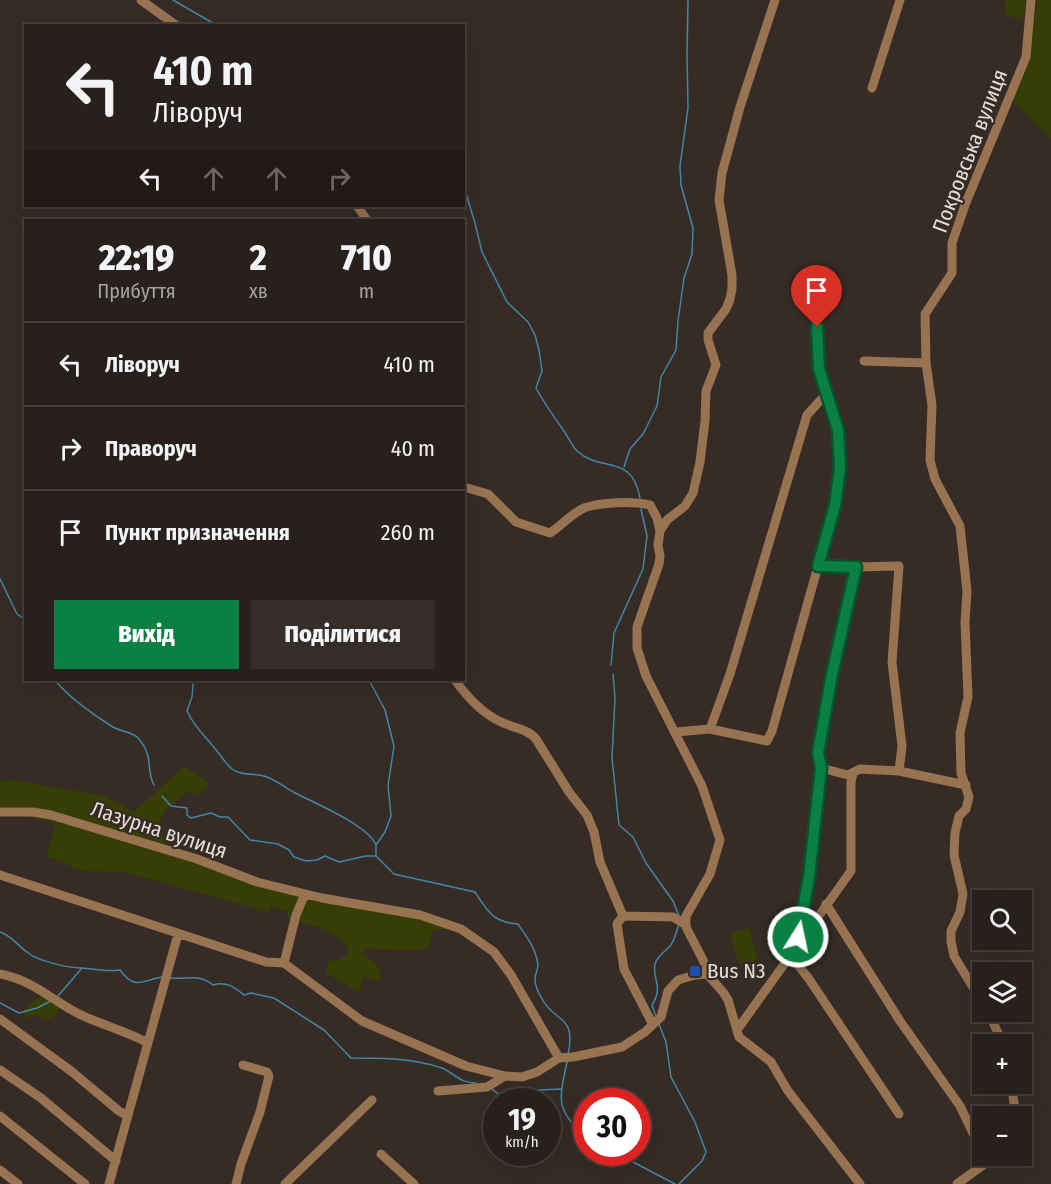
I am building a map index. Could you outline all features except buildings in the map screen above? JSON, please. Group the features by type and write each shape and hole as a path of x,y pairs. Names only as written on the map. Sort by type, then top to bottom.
{"street":[{"path":"141,0 174,24"},
{"path":"660,531 667,519 685,506 693,493 700,462 706,391 716,365 708,333 726,309 732,289 732,275 719,200 723,173 740,107 774,0"},
{"path":"872,88 900,0"},
{"name":"Покровська вулиця","path":"972,986 954,956 951,941 951,931 960,912 963,894 954,855 955,833 958,816 966,809 969,797 961,773 960,733 968,697 964,622 967,591 960,526 935,479 930,460 932,405 926,363 925,314 952,273 952,243 965,205 1026,57 1031,0"},
{"path":"676,732 710,729 767,741 772,731 835,505 840,468 838,430 819,369 817,327"},
{"path":"864,361 926,363"},
{"path":"710,729 730,674 807,415 826,393"},
{"path":"465,486 488,495 516,522 550,533 582,508 617,503 650,505 657,518 660,531 659,564 637,627 637,648 646,676 702,786 720,840 710,874 686,916 680,921 623,916"},
{"path":"818,566 899,566 892,662 902,746 899,771"},
{"path":"801,939 798,937 809,877 821,768 818,753 832,674 856,567"},
{"path":"456,681 465,694 486,713 532,734 536,739 569,792 587,815 594,832 600,862 623,916"},
{"path":"821,768 848,775 860,769 899,771 966,785"},
{"path":"737,1030 851,871 851,782 853,774"},
{"name":"Лазурна вулиця","path":"0,812 33,812 51,815 197,859 257,882 305,894 426,916 469,933 494,952 566,1058"},
{"path":"0,875 266,962 284,963 362,1021 466,1066 505,1076 522,1077 566,1058 622,1047 645,1032 656,1021 668,992 678,980 707,974"},
{"path":"284,963 296,915 305,894"},
{"path":"826,904 900,1021 960,1106 972,1131"},
{"path":"623,916 617,924 624,969 656,1021"},
{"path":"680,921 704,960 707,974 728,1000 737,1030 744,1042 771,1062 788,1091 860,1184"},
{"path":"109,1184 178,934"},
{"path":"792,956 899,1114"},
{"path":"0,974 26,981 81,1015 148,1043"},
{"path":"0,1019 128,1116"},
{"path":"236,1184 260,1112 269,1076 267,1072 243,1065"},
{"path":"0,1070 48,1104 116,1161"},
{"path":"438,1091 489,1086 505,1076"},
{"path":"285,1184 372,1100"},
{"path":"0,1116 85,1184"},
{"path":"381,1154 414,1184"},
{"path":"957,1184 974,1166"},
{"path":"0,1170 18,1184"}],"green space":[{"path":"1005,0 1026,0 1024,16 1017,19 1005,14"},
{"path":"1037,0 1051,0 1051,139 1012,100 1029,64"},
{"path":"184,766 209,783 200,795 189,791 165,810 158,826 169,847 275,886 369,904 451,928 433,931 427,950 366,949 364,954 366,958 376,963 381,976 378,981 364,977 359,993 326,973 328,961 343,957 348,949 337,936 329,932 288,919 288,912 272,906 269,912 124,872 83,871 46,856 56,824 27,816 0,816 0,782 13,780 105,796 134,812"},
{"path":"749,928 758,960 739,965 730,933"},
{"path":"40,997 60,1008 56,1015 46,1020 35,1015 29,1018 24,1016 24,1009"}],"waterway":[{"path":"173,0 215,24"},
{"path":"624,467 630,449 643,434 657,406 661,377 676,350 684,278 692,254 693,228 681,185 680,166 688,108 688,0"},
{"path":"465,190 482,252 507,302 528,322 535,335 542,371 536,388 539,394 573,447 586,457 623,469 636,484 640,498"},
{"path":"611,665 614,633 643,569 647,536 641,509"},
{"path":"0,579 17,614 24,619"},
{"path":"613,674 615,698 612,758 619,825 633,837 646,863 673,901 679,916"},
{"path":"56,681 74,699 98,717 113,727 138,738 146,751 154,785"},
{"path":"370,681 385,710 394,746 388,786 391,816 385,832 376,845 376,856"},
{"path":"193,684 192,697 187,711 197,727 232,769 274,780 363,830 376,845"},
{"path":"162,796 171,806 187,808 187,815 191,818 211,813 220,817 228,817 250,840 278,844 289,850 294,857 306,861 317,860 325,856 339,862 376,856 394,874 475,892 492,915 503,921 518,924 531,943 538,965 536,986 546,1006 567,1025 570,1042 568,1055"},
{"path":"656,1017 652,1005 657,993 655,964 659,956 672,944 679,924"},
{"path":"0,932 38,958 82,968"},
{"path":"58,996 82,968 120,970 135,982 162,977"},
{"path":"170,978 203,979 213,985 230,985 244,995 251,993 274,998 324,1030 351,1058 419,1062 447,1070 461,1080 476,1083"},
{"path":"0,1003 19,1013 51,1001"},
{"path":"659,1024 666,1042 671,1077 695,1122 706,1152 702,1161 679,1184"},
{"path":"567,1062 561,1095 564,1111 573,1124"},
{"path":"641,1166 675,1184"}],"place":[{"name":"Bus N3","path":"695,971"}],"route":[{"path":"798,937 809,877 821,768 818,753 832,674 856,567 818,566 835,505 840,468 838,430 819,369 817,327"}]}
